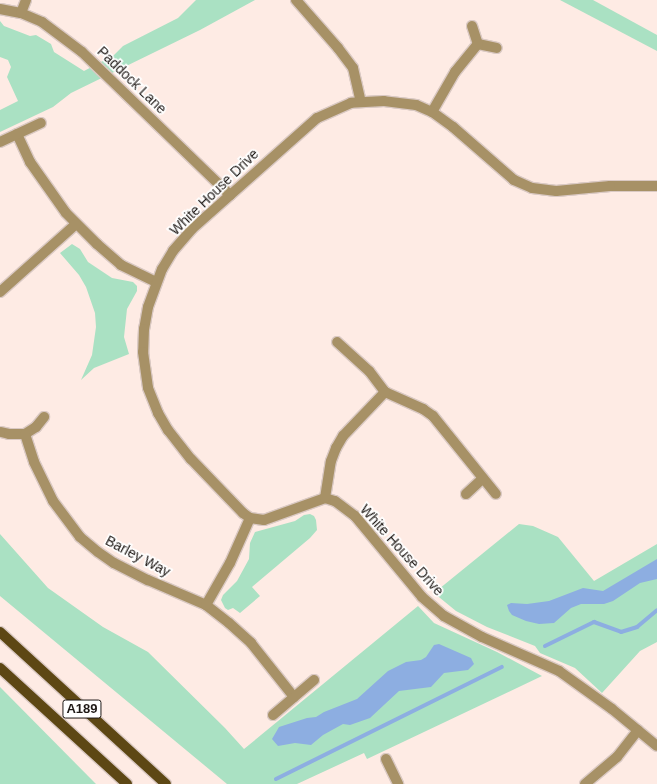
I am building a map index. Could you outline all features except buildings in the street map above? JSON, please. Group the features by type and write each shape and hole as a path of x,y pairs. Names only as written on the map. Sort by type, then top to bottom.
{"main road":[{"name":"A189","path":"0,632 166,784"},
{"name":"A189","path":"0,668 127,784"}],"street":[{"path":"21,13 26,0"},
{"path":"296,0 338,48 353,68 361,102"},
{"name":"Paddock Lane","path":"0,9 21,13 42,22 82,52 230,195"},
{"path":"472,26 478,44"},
{"path":"478,44 497,48"},
{"path":"432,112 455,72 478,44"},
{"name":"White House Drive","path":"250,518 243,513 191,459 168,430 151,395 144,368 144,337 148,307 162,269 173,251 192,229 316,118 336,108 361,102 384,101 416,105 432,112 453,127 514,180 532,188 556,191 610,186 657,186"},
{"path":"0,142 41,123"},
{"path":"17,134 30,162 42,181 76,224 121,265 156,282"},
{"path":"0,292 76,224"},
{"path":"337,342 369,371 385,392 423,409 433,416 496,494"},
{"path":"206,605 230,563 250,518 264,520 325,498 331,462 336,448 343,436 385,392"},
{"path":"1,432 9,434 25,434 36,427 44,417"},
{"name":"Barley Way","path":"25,434 34,462 53,501 80,537 114,563 148,580 206,605 229,623 250,643 294,697"},
{"path":"466,494 483,478"},
{"name":"White House Drive","path":"325,498 335,501 355,516 422,597 444,616 482,637 559,671 657,746"},
{"path":"273,715 314,680"},
{"path":"585,784 617,757 638,730"},
{"path":"386,759 398,784"}],"green space":[{"path":"196,0 255,0 200,30 71,93 53,107 0,132 0,110 18,101 7,77 11,67 8,60 0,57 0,21 4,26 30,36 36,35 51,44 54,52 84,71 114,55 123,46 178,18"},
{"path":"560,0 593,0 657,35 657,51"},
{"path":"72,244 80,249 88,262 112,278 133,282 137,286 137,291 127,309 124,337 129,354 94,368 81,380 92,355 96,327 95,313 86,287 79,275 60,253"},
{"path":"310,514 314,516 316,520 317,530 310,538 252,587 260,596 240,613 233,608 228,610 225,608 221,600 223,595 237,581 249,559 250,543 255,532 295,521 304,515"},
{"path":"519,524 533,526 558,537 594,581 657,544 657,642 640,651 602,693 575,668 540,653 535,646 487,627 456,611 434,593"},
{"path":"0,534 48,588 103,627 148,652 225,728 244,749 418,606 434,623 497,652 542,676 367,759 364,753 297,784 227,784 0,596"},
{"path":"0,687 96,784 0,784"}],"water":[{"path":"657,559 657,579 640,583 613,601 604,604 581,604 571,608 554,623 539,624 526,621 512,615 507,605 511,603 527,604 549,601 583,588 603,591"},
{"path":"439,644 471,658 474,664 468,670 444,673 431,687 399,691 370,718 350,725 343,724 323,735 311,745 295,743 278,746 272,739 279,727 307,718 316,717 324,712 357,699 388,671 406,662 421,660 426,657 434,645"}],"waterway":[{"path":"545,646 594,622 621,632 637,627 657,610"},
{"path":"276,779 502,667"}]}
